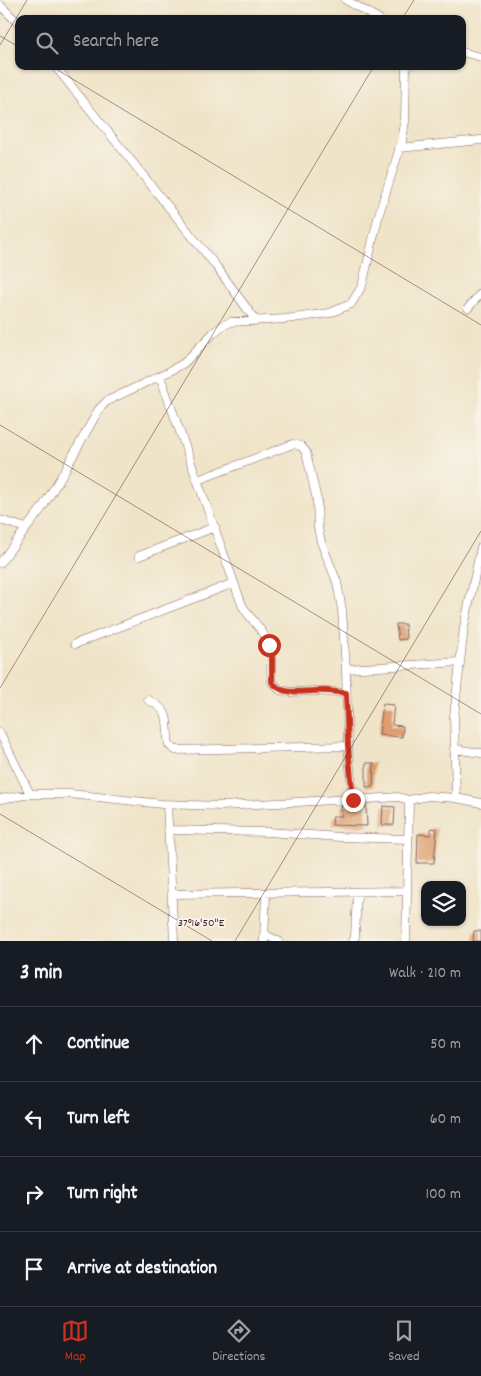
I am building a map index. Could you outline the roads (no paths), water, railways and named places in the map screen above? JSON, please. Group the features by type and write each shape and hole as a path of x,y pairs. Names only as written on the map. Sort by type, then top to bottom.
{"street":[{"path":"346,0 372,15"},
{"path":"0,5 15,20"},
{"path":"466,53 481,57"},
{"path":"57,70 210,258 256,321"},
{"path":"0,563 42,508 99,409 112,398 160,376 184,362 204,340 222,326 231,322 286,319 330,312 351,304 362,286 379,214 399,148 405,122 406,70"},
{"path":"399,148 481,140"},
{"path":"468,308 481,293"},
{"path":"160,376 242,605 262,631 269,645 272,658 271,677 275,686 280,690 291,692 346,693"},
{"path":"198,480 294,444 300,446 306,452 317,500 318,528 321,542 337,582 342,610 348,746 353,800"},
{"path":"0,520 26,528"},
{"path":"139,556 214,527"},
{"path":"456,798 454,716 464,627 481,547"},
{"path":"75,644 234,583"},
{"path":"346,670 460,662"},
{"path":"148,700 164,711 168,722 169,745 175,750 348,746"},
{"path":"0,734 30,794"},
{"path":"454,749 481,754"},
{"path":"0,799 30,794 70,794 167,804 221,806 398,796 409,800 428,796 456,798 481,803"},
{"path":"406,941 409,800"},
{"path":"167,804 174,941"},
{"path":"168,830 268,832 408,839"},
{"path":"172,894 407,891"},
{"path":"353,941 355,936 357,892"},
{"path":"266,893 264,938 278,941"}]}
